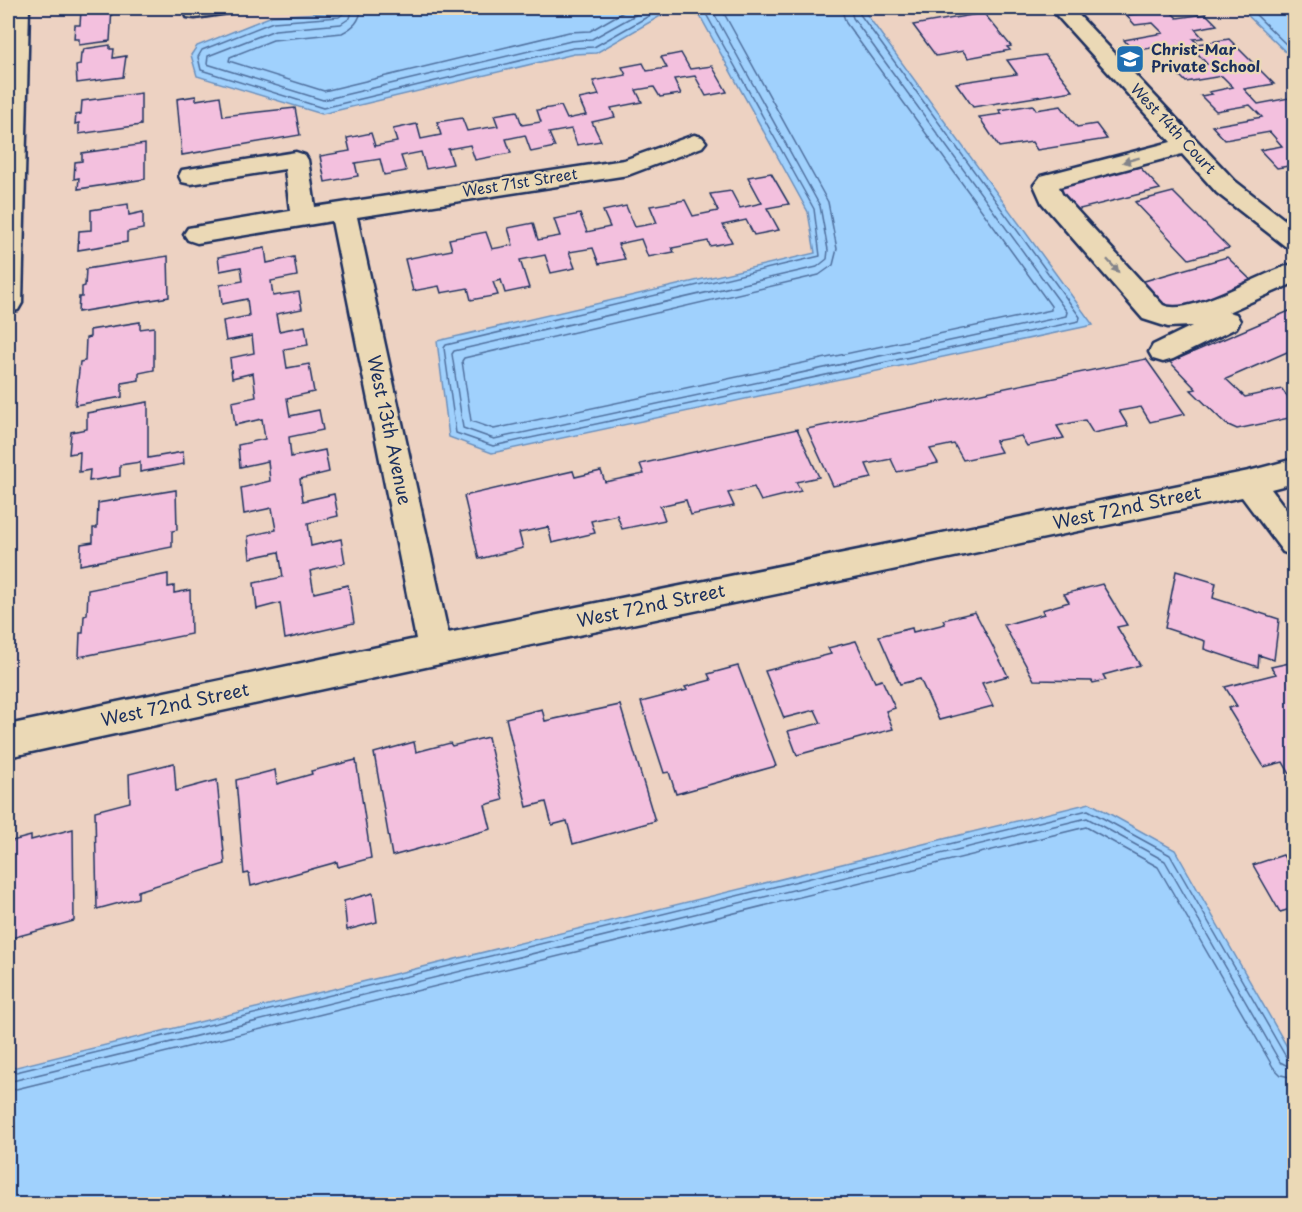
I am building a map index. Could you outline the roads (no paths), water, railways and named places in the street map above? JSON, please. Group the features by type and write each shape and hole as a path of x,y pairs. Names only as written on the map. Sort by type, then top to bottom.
{"street":[{"path":"8,303 18,8"},
{"path":"194,8 195,12 221,8"},
{"name":"West 14th Court","path":"1061,8 1226,187 1294,240"},
{"name":"West 71st Street","path":"197,234 628,167 694,142"},
{"path":"1188,145 1050,182 1046,185 1051,197 1153,312 1164,318 1178,319 1193,316 1294,273"},
{"path":"191,176 296,160 304,217"},
{"name":"West 13th Avenue","path":"343,211 435,650"},
{"path":"1163,352 1294,287"},
{"name":"West 72nd Street","path":"8,741 435,650 1250,483 1294,471"},
{"path":"1250,483 1294,543"}],"water":[{"path":"344,8 862,8 1093,325 492,453 449,437 437,341 815,253 808,212 700,16 669,11 596,53 574,54 322,114 197,76 191,55 197,46 272,16 336,12"},
{"path":"1240,8 1294,8 1294,60"},
{"path":"1090,803 1175,850 1294,1059 1294,1204 8,1204 8,1069"}],"place":[{"name":"Christ-Mar Private School","path":"1130,59"}]}
